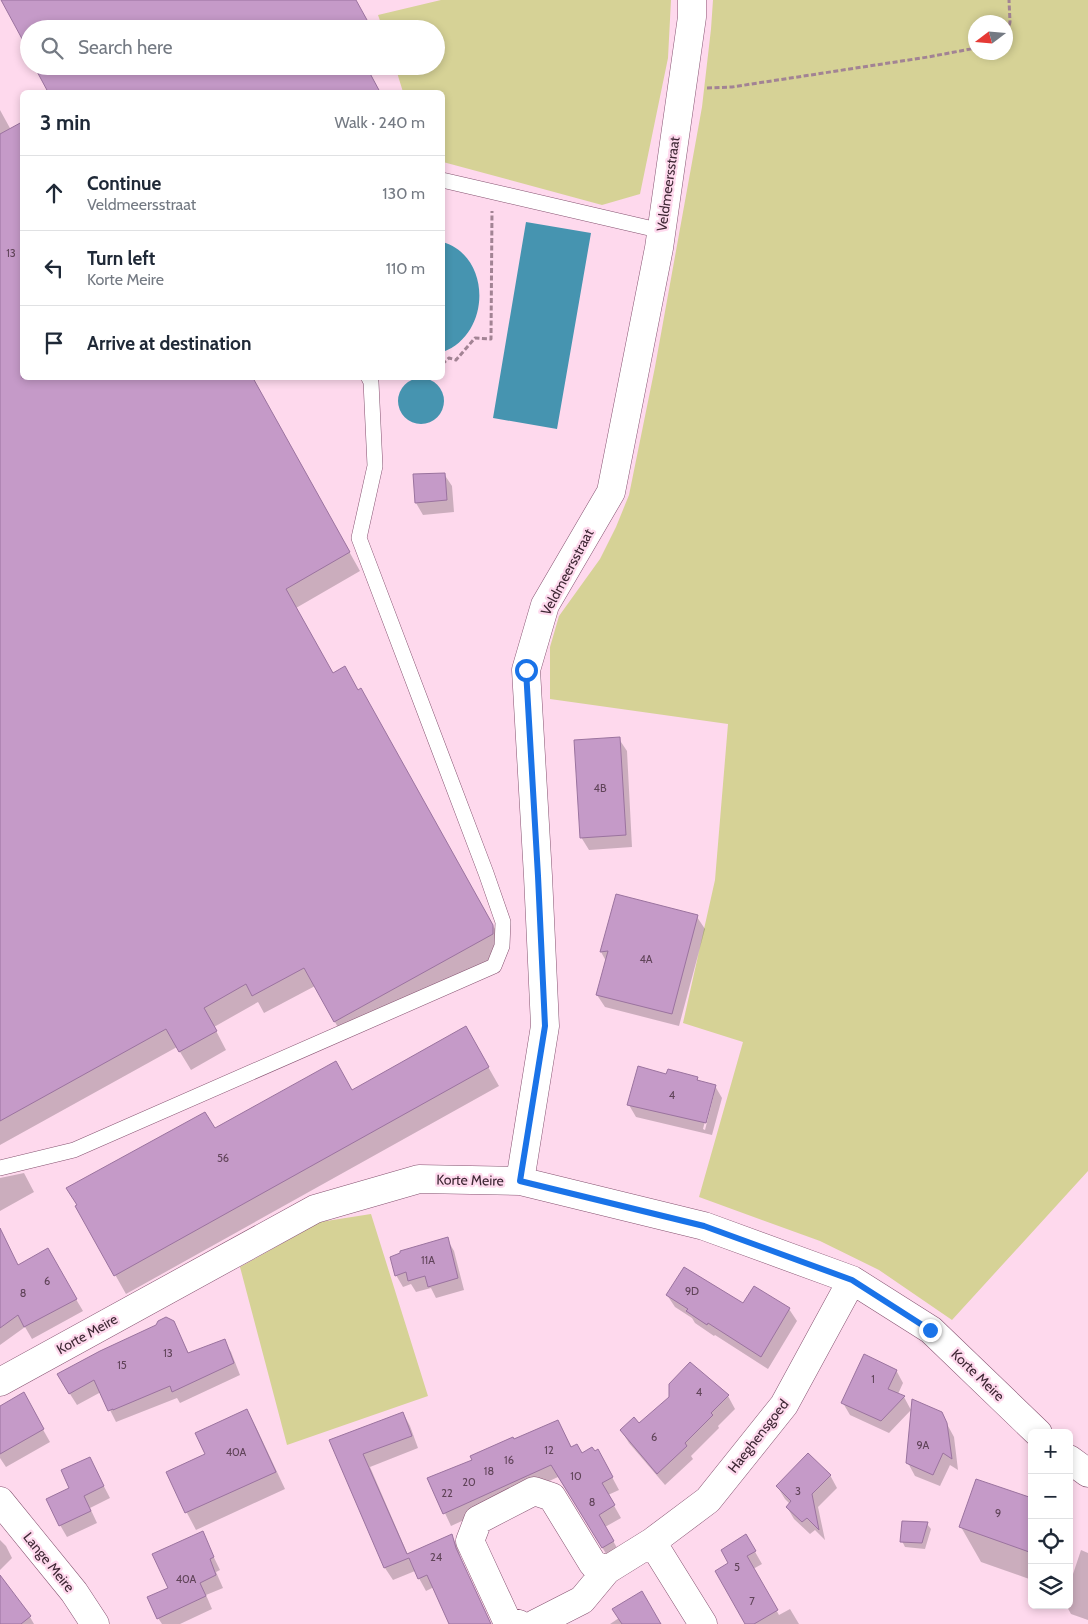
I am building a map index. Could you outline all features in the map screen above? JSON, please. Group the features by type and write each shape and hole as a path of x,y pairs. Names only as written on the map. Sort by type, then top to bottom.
{"street":[{"name":"Veldmeersstraat","path":"520,1181 545,1026 526,670 546,606 611,492 662,231 692,17 692,0"},
{"name":"Korte Meire","path":"0,1382 315,1209 419,1179 520,1181 704,1226 852,1280 930,1330 1034,1429"},
{"name":"Haeghensgoed","path":"535,1624 582,1600 607,1570 652,1542 708,1500 784,1406 852,1280"},
{"path":"1073,1462 1088,1473"},
{"path":"519,1624 507,1621 470,1541 478,1520 534,1492 552,1497 593,1564 607,1570"},
{"name":"Lange Meire","path":"0,1501 74,1592 95,1624"},
{"path":"652,1542 703,1624"}],"lane":[{"path":"445,181 662,231"},
{"path":"0,1168 74,1150 494,966 502,946 503,922 483,864 359,538 375,466 370,380"}],"path":[{"path":"1009,0 1010,15"},
{"path":"682,89 732,86 968,50"},
{"path":"445,361 449,358 456,360 475,338 491,339 492,202"}],"shaded area":[{"path":"441,0 671,0 668,58 640,194 602,205 445,163 445,90 402,90 398,75 445,75 445,20 380,20 378,15"},
{"path":"713,0 1088,0 1088,1171 952,1320 879,1270 820,1241 699,1197 743,1042 683,1023 715,880 728,724 550,699 550,647 559,616 600,559 629,495 655,367 702,107"},
{"path":"371,1214 428,1396 287,1445 240,1267 320,1222"}],"water":[{"path":"526,222 591,233 557,429 493,418"},
{"path":"445,243 459,250 470,263 477,279 479,296 477,313 470,329 459,343 445,351"},
{"path":"412,380 430,380 434,382 440,388 444,397 444,405 440,414 434,420 425,424 417,424 408,420 402,414 398,405 398,397 402,388"}],"building":[{"path":"1,0 356,0 367,20 20,20 20,35"},
{"path":"39,75 371,75 379,90 47,90"},
{"path":"20,123 20,380 254,380 350,552 286,589 333,673 345,666 358,690 361,688 493,925 493,934 334,1022 304,968 252,996 246,984 204,1008 217,1031 179,1052 166,1029 0,1121 0,134"},
{"path":"445,473 447,500 415,503 413,474"},
{"path":"620,737 626,835 580,838 574,740"},
{"path":"616,894 698,915 672,1014 596,995 608,951 600,952"},
{"path":"466,1026 489,1067 114,1276 75,1206 77,1205 66,1188 205,1112 215,1128 336,1061 352,1090"},
{"path":"638,1066 666,1074 668,1069 698,1077 697,1080 716,1085 706,1123 627,1105"},
{"path":"0,1228 18,1265 48,1248 77,1299 24,1327 18,1315 0,1328"},
{"path":"448,1237 458,1278 428,1287 425,1276 408,1281 406,1272 395,1276 390,1257 400,1253 400,1251"},
{"path":"684,1267 743,1303 754,1286 790,1308 761,1357 708,1323 707,1325 686,1311 688,1309 666,1295"},
{"path":"166,1317 174,1321 188,1353 225,1339 234,1363 172,1392 170,1386 108,1411 94,1380 69,1394 57,1374 100,1351 156,1325 158,1321"},
{"path":"864,1354 897,1370 888,1389 905,1396 881,1421 841,1403"},
{"path":"690,1362 729,1395 711,1413 713,1415 685,1443 687,1446 657,1474 620,1430 634,1417 639,1423 669,1397 669,1384"},
{"path":"24,1392 44,1429 0,1454 0,1406"},
{"path":"912,1399 942,1412 947,1423 952,1459 943,1453 933,1475 906,1463"},
{"path":"247,1409 276,1472 185,1513 166,1472 205,1454 195,1433"},
{"path":"403,1412 412,1436 363,1454 407,1554 452,1534 456,1548 491,1624 449,1624 427,1575 418,1579 409,1558 384,1568 329,1440"},
{"path":"558,1420 571,1447 577,1444 582,1453 592,1447 595,1451 598,1449 613,1477 602,1483 615,1505 599,1515 614,1541 602,1548 551,1465 443,1514 427,1478 472,1460 470,1456"},
{"path":"808,1453 831,1475 812,1494 819,1530 807,1518 802,1522 786,1507 791,1501 776,1486"},
{"path":"90,1457 104,1486 84,1496 91,1511 59,1526 46,1499 69,1488 61,1470"},
{"path":"976,1479 1028,1497 1028,1552 959,1527"},
{"path":"902,1521 928,1522 922,1543 900,1542"},
{"path":"203,1531 214,1557 210,1559 216,1575 200,1583 206,1596 157,1619 147,1597 168,1588 152,1554"},
{"path":"746,1534 756,1551 747,1556 778,1610 754,1624 745,1624 715,1571 728,1563 721,1550"},
{"path":"0,1575 31,1616 21,1624 0,1624"},
{"path":"642,1591 661,1624 622,1624 612,1609"}],"route":[{"path":"526,670 545,1026 520,1181 704,1226 852,1280 930,1330"}]}
